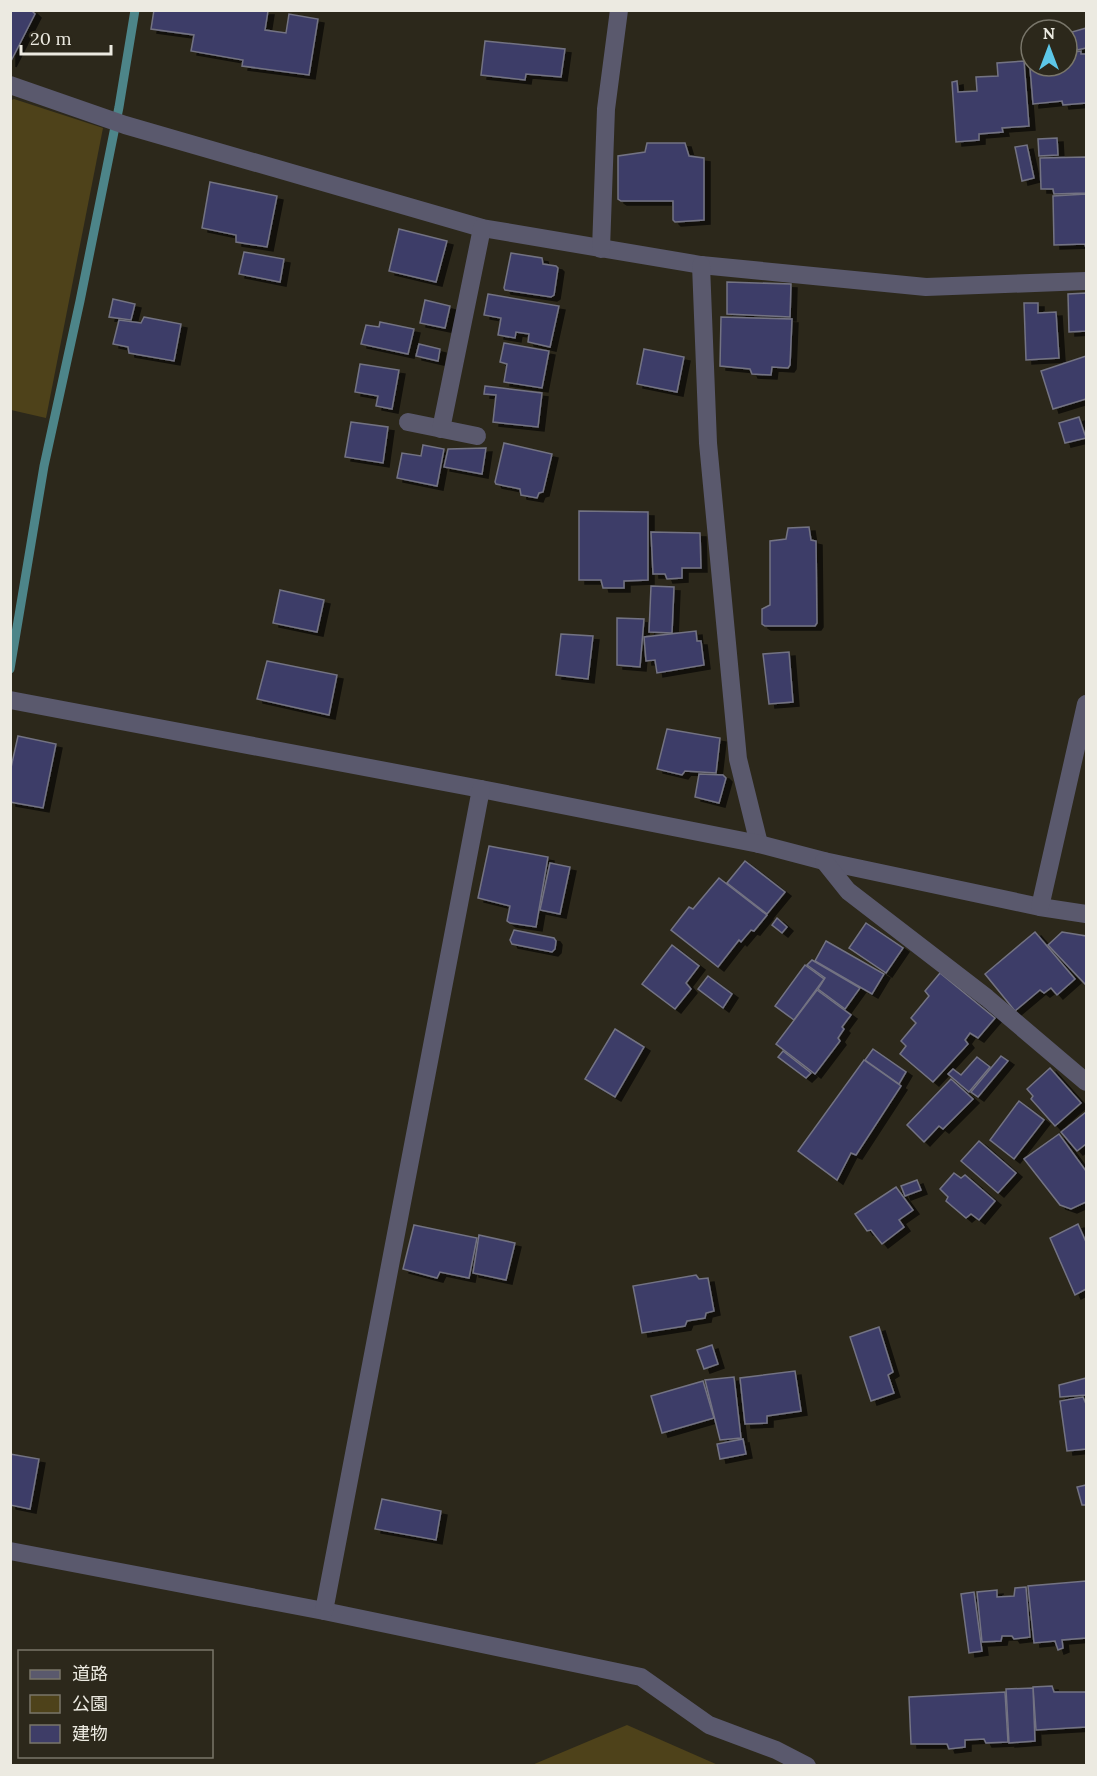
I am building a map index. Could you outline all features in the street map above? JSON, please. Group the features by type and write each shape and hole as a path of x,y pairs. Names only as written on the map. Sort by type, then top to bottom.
{"street":[{"path":"601,249 606,109 620,10"},
{"path":"10,85 125,125 482,228 701,265 926,287 1086,281"},
{"path":"441,429 482,228"},
{"path":"701,265 708,443 738,759 759,844"},
{"path":"408,422 477,436"},
{"path":"10,700 759,844 824,861 1040,907 1086,914"},
{"path":"1040,907 1086,704"},
{"path":"324,1611 481,789"},
{"path":"824,861 849,891 978,991 1086,1082"},
{"path":"10,1551 324,1611 641,1677 709,1725 777,1750 807,1766"}],"green space":[{"path":"14,99 103,128 46,418 11,410 10,101"},
{"path":"627,1725 718,1765 532,1765"}],"building":[{"path":"10,10 31,10 35,14 10,63"},
{"path":"154,10 268,11 265,30 286,33 289,14 318,19 309,75 242,66 243,60 191,51 194,35 151,29"},
{"path":"1086,28 1086,48 1079,50 1079,30"},
{"path":"485,41 565,49 561,77 526,74 525,80 481,75"},
{"path":"1079,51 1081,54 1086,54 1086,103 1063,105 1062,101 1033,104 1031,78 1079,78"},
{"path":"1019,61 1019,78 1025,78 1029,126 1002,128 1003,132 979,134 979,140 956,142 952,82 957,81 958,92 977,91 976,77 998,76 997,63"},
{"path":"1057,138 1058,155 1039,156 1038,139"},
{"path":"647,143 685,143 689,156 704,158 704,220 675,222 673,220 673,201 621,201 618,199 618,156 645,152"},
{"path":"1027,145 1034,178 1022,181 1015,147"},
{"path":"1086,157 1086,193 1054,194 1053,189 1041,189 1040,158"},
{"path":"210,182 277,196 267,247 236,242 236,235 202,228"},
{"path":"1086,194 1086,248 1085,244 1054,245 1053,196"},
{"path":"399,229 447,241 436,282 389,271"},
{"path":"244,252 284,259 280,282 239,274"},
{"path":"511,253 542,258 543,264 556,266 558,268 554,295 551,297 505,290"},
{"path":"727,282 791,284 790,317 727,314"},
{"path":"1086,293 1086,331 1069,332 1068,294"},
{"path":"488,294 559,306 550,347 528,342 529,334 516,332 515,338 498,335 501,318 484,315"},
{"path":"113,299 135,304 131,320 109,317"},
{"path":"425,300 450,306 445,328 420,323"},
{"path":"1024,303 1038,303 1038,313 1056,312 1059,358 1026,360"},
{"path":"144,317 181,324 174,361 129,353 128,347 113,344 119,320 141,323"},
{"path":"721,317 792,319 788,368 772,367 771,375 752,374 750,369 720,366"},
{"path":"380,322 414,329 408,354 361,344 366,325 379,327"},
{"path":"504,343 549,351 542,388 504,382 507,364 500,362"},
{"path":"419,344 440,349 438,361 416,356"},
{"path":"644,349 684,357 677,392 637,384"},
{"path":"1086,356 1086,399 1053,409 1041,371"},
{"path":"360,364 399,370 392,409 376,406 378,396 355,392"},
{"path":"485,386 542,393 538,427 493,422 496,395 484,394"},
{"path":"1079,417 1086,438 1065,443 1059,423"},
{"path":"351,422 388,427 383,463 345,457"},
{"path":"504,443 552,454 543,492 539,493 537,498 521,495 520,489 496,484"},
{"path":"423,445 444,449 437,486 397,478 402,453 421,456"},
{"path":"486,448 482,474 444,467 448,449"},
{"path":"579,511 648,512 648,580 624,581 624,588 603,588 601,580 579,580"},
{"path":"809,527 811,540 816,541 817,623 815,626 765,626 762,624 762,609 770,605 770,541 786,539 788,528"},
{"path":"651,532 700,533 701,568 682,568 682,578 667,579 665,574 653,574"},
{"path":"651,586 674,587 672,633 649,632"},
{"path":"280,590 324,600 317,632 273,623"},
{"path":"617,618 644,619 640,667 617,665"},
{"path":"696,631 697,641 701,641 704,665 657,673 655,660 646,661 644,637"},
{"path":"561,634 593,636 588,679 556,675"},
{"path":"789,652 793,702 769,704 763,654"},
{"path":"267,661 337,675 329,715 257,699"},
{"path":"667,729 720,738 716,773 685,771 682,775 657,769"},
{"path":"18,736 56,744 43,808 10,802 10,772"},
{"path":"699,774 723,775 726,778 719,803 695,797"},
{"path":"489,846 548,857 536,927 510,923 507,921 510,906 478,898"},
{"path":"745,861 785,892 767,914 727,883"},
{"path":"550,863 570,867 560,914 540,910"},
{"path":"719,878 767,915 754,931 751,930 741,942 739,940 718,967 671,930 689,907 693,909"},
{"path":"777,918 787,927 782,933 772,925"},
{"path":"866,923 903,948 886,973 849,948"},
{"path":"514,930 554,938 555,949 552,952 512,944 510,940"},
{"path":"1035,932 1075,979 1057,995 1051,988 1044,993 1040,990 1015,1011 985,974"},
{"path":"1062,932 1086,936 1086,985 1048,945"},
{"path":"826,941 884,974 872,994 815,961"},
{"path":"672,945 699,966 686,983 691,989 675,1009 642,984"},
{"path":"812,960 860,988 845,1009 818,989 825,978 807,965"},
{"path":"805,965 824,979 794,1020 775,1006"},
{"path":"940,973 995,1018 978,1038 970,1033 965,1040 968,1044 933,1082 900,1054 906,1046 901,1041 916,1023 911,1018 929,996 925,991"},
{"path":"708,976 732,994 723,1008 698,989"},
{"path":"817,990 851,1015 842,1027 844,1029 838,1038 840,1041 815,1074 776,1044"},
{"path":"615,1029 644,1047 615,1097 585,1079"},
{"path":"873,1049 906,1072 899,1084 865,1060"},
{"path":"783,1051 811,1073 806,1078 778,1057"},
{"path":"1001,1056 1008,1061 978,1097 971,1092"},
{"path":"977,1057 990,1067 969,1092 948,1074 953,1069 961,1075"},
{"path":"864,1060 901,1086 856,1155 851,1153 837,1180 798,1151"},
{"path":"1050,1068 1081,1103 1055,1126 1031,1099 1033,1096 1027,1089"},
{"path":"951,1079 973,1099 943,1129 939,1126 924,1142 907,1125"},
{"path":"1019,1101 1044,1120 1014,1159 990,1140"},
{"path":"1086,1112 1086,1144 1077,1151 1061,1132"},
{"path":"1059,1134 1086,1171 1086,1202 1071,1209 1060,1205 1024,1159"},
{"path":"979,1141 1016,1173 998,1193 961,1161"},
{"path":"954,1173 961,1178 965,1175 995,1201 979,1220 971,1214 966,1218 946,1201 948,1197 940,1189"},
{"path":"917,1180 921,1190 905,1196 901,1186"},
{"path":"896,1187 913,1210 899,1220 904,1227 882,1244 871,1230 867,1231 855,1214"},
{"path":"1078,1224 1086,1242 1086,1289 1075,1295 1050,1238"},
{"path":"414,1225 477,1238 469,1278 440,1272 437,1278 403,1269"},
{"path":"479,1235 515,1243 506,1280 473,1273"},
{"path":"696,1275 699,1279 708,1278 714,1311 706,1313 705,1318 687,1321 685,1326 642,1333 633,1286"},
{"path":"879,1327 893,1372 888,1375 894,1393 871,1401 850,1337"},
{"path":"712,1345 718,1364 704,1369 697,1350"},
{"path":"795,1371 801,1411 767,1416 767,1423 745,1424 740,1378"},
{"path":"734,1377 741,1438 720,1440 705,1380"},
{"path":"1086,1378 1086,1395 1060,1397 1059,1385"},
{"path":"703,1381 714,1418 662,1433 651,1396"},
{"path":"1083,1397 1086,1404 1086,1449 1067,1451 1060,1401"},
{"path":"743,1439 746,1454 720,1459 717,1444"},
{"path":"10,1454 39,1459 30,1509 10,1505"},
{"path":"1086,1485 1086,1505 1082,1505 1077,1487"},
{"path":"382,1499 441,1511 436,1540 375,1529"},
{"path":"1086,1581 1086,1638 1062,1640 1063,1648 1058,1650 1055,1641 1034,1643 1028,1586"},
{"path":"1026,1587 1030,1637 1014,1639 1012,1636 1002,1636 1001,1641 982,1642 977,1592 997,1590 997,1597 1014,1596 1015,1588"},
{"path":"974,1592 982,1651 969,1653 961,1594"},
{"path":"1052,1686 1054,1692 1086,1692 1086,1727 1036,1730 1033,1687"},
{"path":"1033,1688 1035,1741 1009,1743 1006,1689"},
{"path":"1005,1692 1008,1742 986,1743 984,1739 965,1740 965,1747 949,1749 947,1744 911,1744 909,1697"}],"waterway":[{"path":"10,669 44,466 119,107 135,10"}]}
